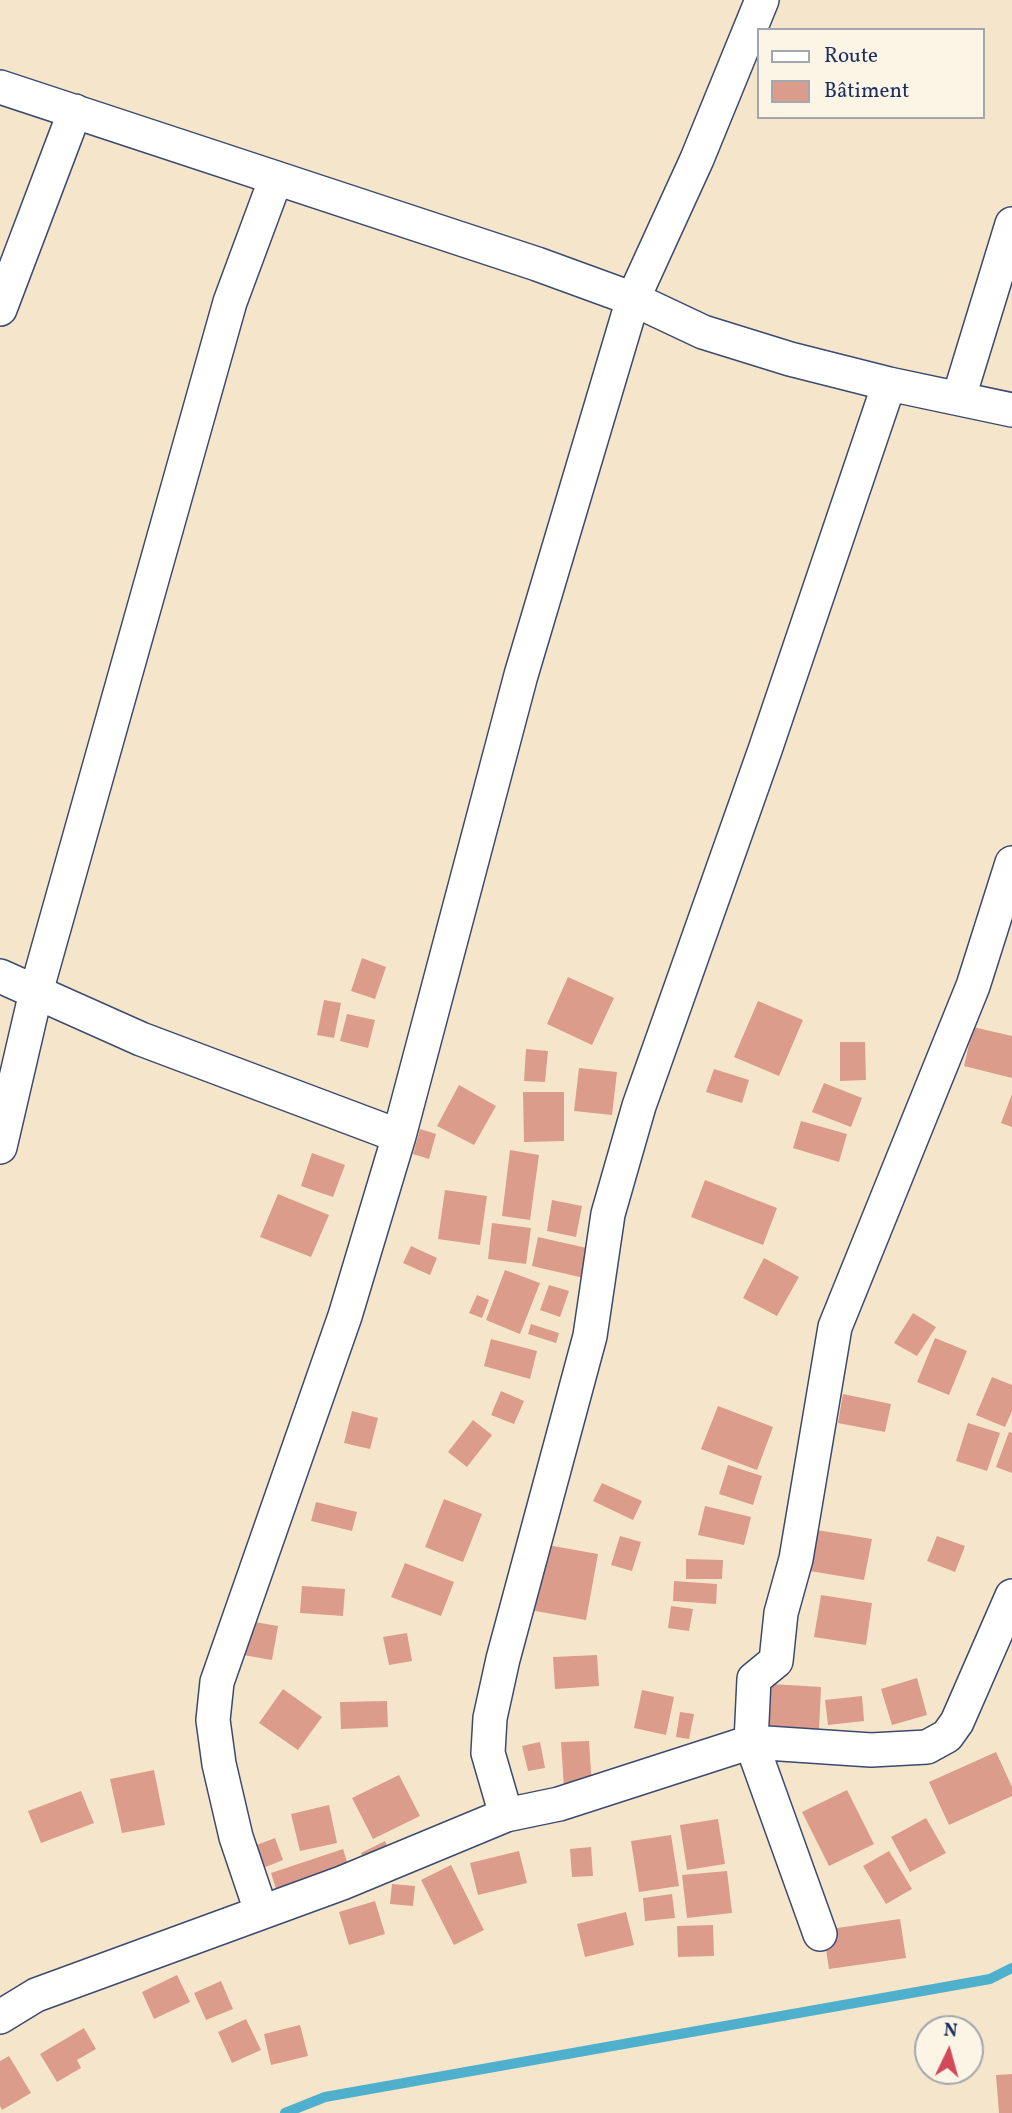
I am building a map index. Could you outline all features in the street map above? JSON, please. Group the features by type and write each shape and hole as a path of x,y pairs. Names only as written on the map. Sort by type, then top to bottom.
{"street":[{"path":"261,1911 236,1837 219,1764 213,1720 217,1682 345,1316 399,1136 521,676 633,299 697,159 762,0"},
{"path":"0,87 537,264 633,299 703,332 790,359 889,384 1012,410"},
{"path":"0,309 75,111"},
{"path":"0,1147 36,992 230,302 276,178"},
{"path":"959,397 1012,224"},
{"path":"506,1815 488,1754 490,1718 503,1659 590,1336 608,1213 639,1106 765,750 889,384"},
{"path":"820,1934 751,1742 754,1679 776,1661 781,1613 796,1559 835,1327 973,986 1012,863"},
{"path":"0,976 141,1039 399,1136"},
{"path":"0,2017 36,1995 342,1883 506,1815 559,1804 751,1742 871,1750 926,1747 947,1737 957,1722 1012,1596"}],"building":[{"path":"362,958 386,967 375,999 351,991"},
{"path":"568,977 614,998 592,1045 547,1024"},
{"path":"324,1000 341,1003 334,1038 317,1035"},
{"path":"758,1001 803,1020 779,1076 734,1057"},
{"path":"347,1014 375,1020 368,1048 340,1041"},
{"path":"973,1027 1012,1036 1012,1078 964,1066"},
{"path":"840,1042 865,1042 866,1080 840,1081"},
{"path":"526,1049 548,1051 545,1082 524,1081"},
{"path":"579,1068 617,1072 612,1115 574,1111"},
{"path":"714,1069 749,1080 742,1103 706,1092"},
{"path":"824,1083 862,1098 851,1127 812,1112"},
{"path":"459,1085 496,1106 474,1145 437,1126"},
{"path":"523,1092 564,1092 564,1141 524,1142"},
{"path":"1012,1094 1012,1127 1001,1123"},
{"path":"801,1121 847,1134 839,1162 793,1148"},
{"path":"420,1129 436,1134 429,1159 413,1154"},
{"path":"510,1150 539,1155 530,1220 502,1216"},
{"path":"312,1153 345,1165 333,1197 301,1186"},
{"path":"705,1180 777,1208 763,1245 691,1217"},
{"path":"445,1190 487,1196 480,1245 438,1239"},
{"path":"278,1194 329,1215 311,1257 260,1237"},
{"path":"552,1200 582,1206 576,1237 547,1231"},
{"path":"492,1223 531,1228 526,1264 488,1259"},
{"path":"538,1237 591,1249 584,1278 532,1266"},
{"path":"411,1246 437,1258 430,1275 403,1263"},
{"path":"764,1258 799,1277 777,1316 743,1298"},
{"path":"505,1270 540,1283 520,1334 486,1320"},
{"path":"549,1285 569,1291 560,1317 540,1310"},
{"path":"477,1295 489,1300 482,1318 469,1313"},
{"path":"913,1313 936,1327 917,1356 894,1343"},
{"path":"531,1324 559,1333 556,1343 528,1334"},
{"path":"935,1338 967,1351 949,1395 917,1382"},
{"path":"491,1339 537,1351 530,1379 484,1366"},
{"path":"992,1377 1012,1385 1012,1411 1005,1427 976,1415"},
{"path":"501,1391 524,1401 514,1424 491,1415"},
{"path":"843,1394 891,1404 885,1432 838,1423"},
{"path":"718,1406 773,1427 757,1470 701,1449"},
{"path":"352,1411 378,1418 370,1449 344,1443"},
{"path":"473,1420 492,1435 467,1467 448,1452"},
{"path":"968,1423 1000,1433 987,1471 956,1461"},
{"path":"1009,1432 1012,1433 1012,1473 996,1467"},
{"path":"728,1465 762,1476 753,1505 719,1494"},
{"path":"602,1483 642,1501 633,1520 593,1501"},
{"path":"444,1499 482,1514 463,1562 425,1547"},
{"path":"316,1502 357,1512 352,1531 311,1521"},
{"path":"705,1506 751,1517 744,1545 698,1535"},
{"path":"811,1529 872,1539 864,1580 804,1570"},
{"path":"620,1536 641,1542 632,1571 611,1565"},
{"path":"937,1536 965,1546 955,1572 927,1561"},
{"path":"542,1544 598,1554 586,1620 530,1610"},
{"path":"686,1559 723,1560 722,1579 686,1579"},
{"path":"405,1563 454,1582 441,1616 391,1597"},
{"path":"674,1581 717,1584 716,1604 673,1601"},
{"path":"302,1586 345,1589 343,1616 300,1613"},
{"path":"821,1595 872,1603 866,1645 814,1637"},
{"path":"671,1606 693,1609 689,1631 668,1628"},
{"path":"243,1620 278,1626 272,1660 237,1654"},
{"path":"407,1633 412,1661 389,1665 383,1637"},
{"path":"597,1655 599,1686 555,1689 553,1657"},
{"path":"917,1678 927,1715 892,1725 881,1689"},
{"path":"771,1684 821,1687 819,1730 769,1727"},
{"path":"283,1689 322,1717 298,1750 259,1723"},
{"path":"642,1690 674,1697 666,1735 634,1728"},
{"path":"862,1696 864,1721 828,1725 825,1700"},
{"path":"387,1701 388,1727 341,1729 340,1702"},
{"path":"680,1712 694,1714 689,1739 676,1737"},
{"path":"589,1741 592,1787 564,1788 561,1742"},
{"path":"540,1742 545,1768 528,1771 522,1746"},
{"path":"996,1752 1012,1787 1012,1796 949,1825 929,1782"},
{"path":"154,1770 165,1825 122,1833 110,1779"},
{"path":"399,1775 420,1816 373,1839 352,1798"},
{"path":"847,1790 874,1844 829,1866 802,1812"},
{"path":"81,1791 94,1823 41,1843 28,1811"},
{"path":"329,1805 337,1843 300,1851 291,1814"},
{"path":"926,1818 946,1853 910,1872 891,1837"},
{"path":"718,1819 725,1864 687,1870 680,1825"},
{"path":"671,1835 679,1886 639,1892 631,1841"},
{"path":"275,1838 283,1860 263,1868 254,1846"},
{"path":"385,1841 392,1856 368,1867 361,1853"},
{"path":"591,1847 593,1876 572,1877 570,1849"},
{"path":"343,1849 351,1874 279,1898 271,1873"},
{"path":"519,1851 527,1883 478,1895 470,1863"},
{"path":"889,1851 912,1889 886,1904 863,1866"},
{"path":"451,1865 484,1930 454,1945 421,1880"},
{"path":"727,1871 732,1913 687,1918 682,1875"},
{"path":"392,1884 415,1886 413,1906 390,1904"},
{"path":"672,1894 675,1918 645,1921 643,1898"},
{"path":"375,1901 385,1934 349,1945 339,1912"},
{"path":"626,1912 634,1945 585,1957 577,1924"},
{"path":"900,1919 906,1958 829,1969 823,1930"},
{"path":"713,1925 714,1956 678,1957 677,1926"},
{"path":"177,1975 190,2002 154,2019 142,1992"},
{"path":"221,1981 233,2009 206,2020 194,1993"},
{"path":"246,2019 261,2050 232,2063 218,2032"},
{"path":"300,2025 308,2056 271,2065 264,2034"},
{"path":"84,2028 96,2049 77,2060 81,2068 57,2082 40,2054"},
{"path":"9,2056 31,2093 2,2110 0,2061"},
{"path":"1012,2074 1012,2113 999,2113 996,2075"}],"waterway":[{"path":"285,2113 325,2097 990,1979 1012,1968"}]}
